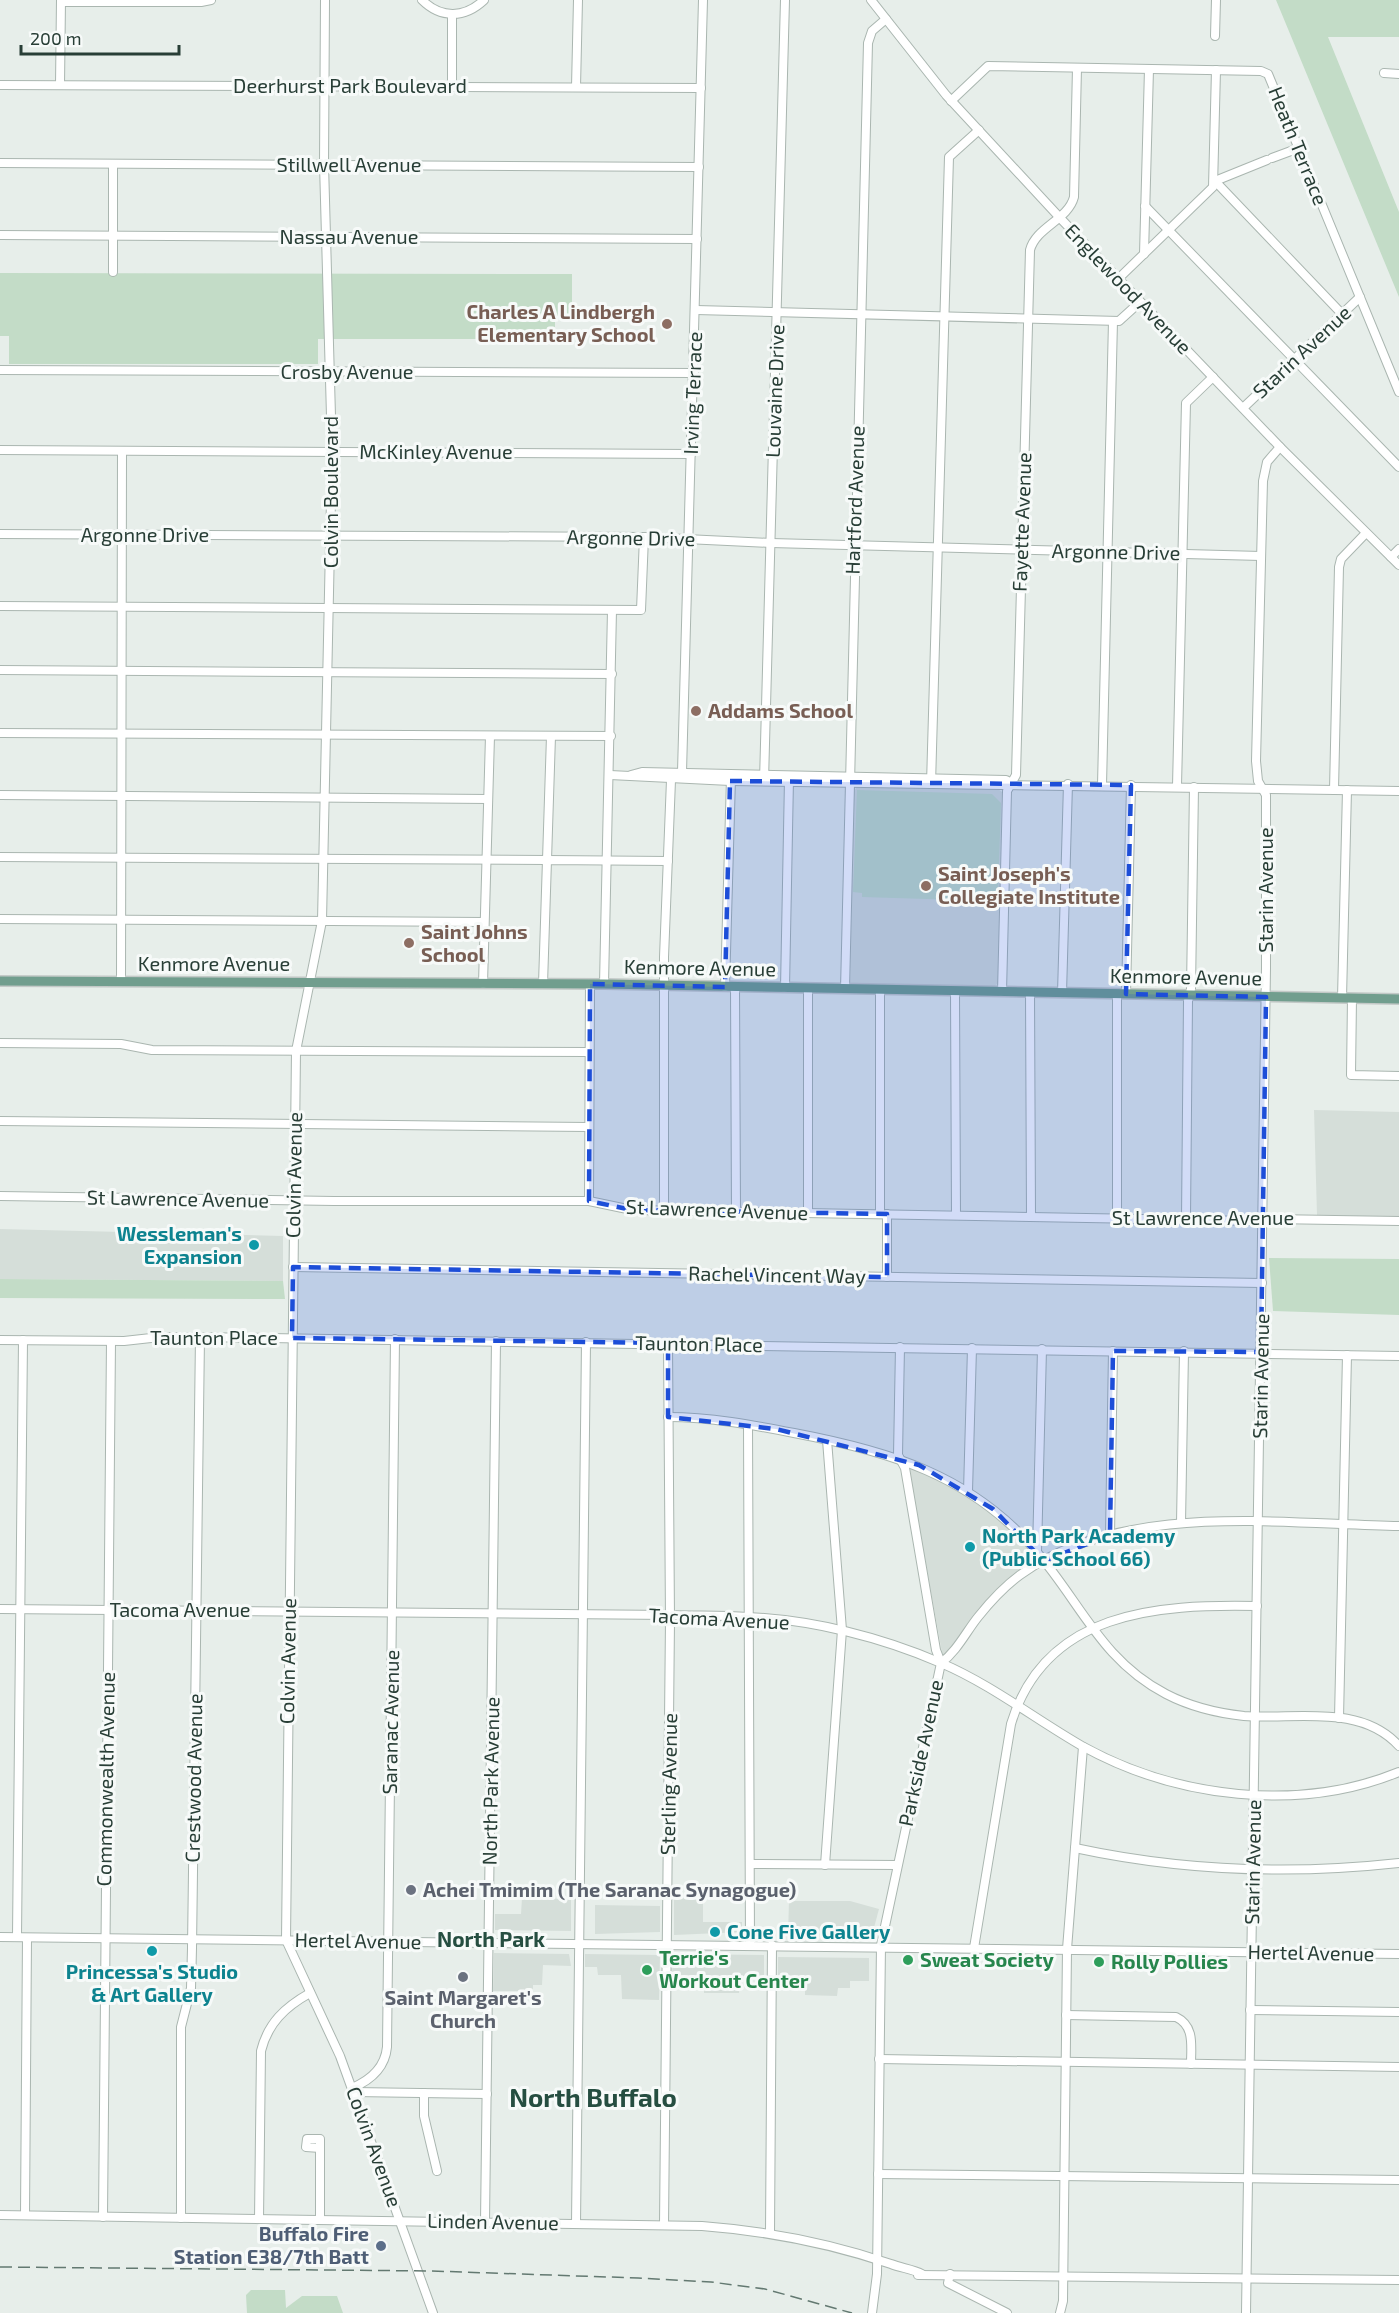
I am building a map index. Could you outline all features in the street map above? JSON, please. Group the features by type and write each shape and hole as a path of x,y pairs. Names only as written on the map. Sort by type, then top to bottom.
{"main road":[{"name":"Kenmore Avenue","path":"0,981 604,984 1399,999"}],"street":[{"path":"60,85 60,1 201,2 211,0"},
{"name":"Colvin Boulevard","path":"308,983 322,921 332,536 332,452 324,164 325,0"},
{"path":"422,0 433,9 452,15 472,9 484,0"},
{"path":"576,87 578,0"},
{"name":"Irving Terrace","path":"682,772 703,0"},
{"name":"Louvaine Drive","path":"764,778 785,0"},
{"name":"Englewood Avenue","path":"871,0 951,101 1140,302 1280,447 1399,565"},
{"path":"1215,36 1216,0"},
{"path":"452,15 452,87"},
{"name":"Hartford Avenue","path":"845,989 848,779 868,43 872,32 886,19"},
{"name":"Heath Terrace","path":"951,101 988,66 1261,71 1268,74 1399,392"},
{"name":"Fayette Avenue","path":"1002,992 1007,791 1016,775 1031,244 1070,206 1074,197 1077,68"},
{"path":"1144,254 1149,69"},
{"path":"1118,279 1214,187 1216,70"},
{"path":"1384,73 1399,74"},
{"name":"Deerhurst Park Boulevard","path":"0,85 701,88"},
{"path":"931,781 949,157 979,130"},
{"path":"1214,181 1299,148"},
{"name":"Stillwell Avenue","path":"0,163 699,167"},
{"path":"113,164 113,272"},
{"path":"1214,181 1342,314"},
{"path":"1145,206 1399,467"},
{"name":"Nassau Avenue","path":"0,235 697,239"},
{"name":"Starin Avenue","path":"1243,408 1360,297"},
{"path":"696,310 1119,321 1140,302"},
{"path":"1102,785 1113,321"},
{"name":"Crosby Avenue","path":"0,370 694,373"},
{"path":"1177,786 1186,404 1213,377"},
{"name":"Starin Avenue","path":"1246,2313 1266,997 1266,795 1258,782 1256,760 1264,471 1267,462 1280,447"},
{"name":"McKinley Avenue","path":"0,450 691,454"},
{"path":"121,982 122,451"},
{"path":"1334,790 1339,567 1341,559 1366,533"},
{"name":"Argonne Drive","path":"0,534 644,537 771,543 1261,556"},
{"path":"0,606 641,610 644,537"},
{"path":"1391,557 1399,549"},
{"path":"604,984 612,610"},
{"path":"0,670 612,674"},
{"path":"0,733 611,736"},
{"path":"483,984 490,736"},
{"path":"543,984 551,736"},
{"path":"630,776 642,772 682,772 731,777 931,781 1002,786 1012,783 1399,791"},
{"path":"670,780 682,772"},
{"path":"610,775 670,780 731,777"},
{"path":"731,777 730,987 736,1211"},
{"path":"785,988 789,778"},
{"path":"664,1210 664,985 670,780"},
{"path":"1062,993 1068,784"},
{"path":"1117,1218 1121,994 1131,786"},
{"path":"1186,1219 1194,787"},
{"path":"1347,790 1347,998 1351,1075 1399,1076"},
{"path":"0,795 488,799"},
{"path":"0,857 668,861"},
{"path":"0,919 484,922"},
{"name":"Colvin Avenue","path":"308,983 296,1051 294,1125 286,1940 353,2090 433,2313"},
{"path":"588,1201 590,984"},
{"path":"808,988 808,1212"},
{"path":"880,989 887,1276"},
{"path":"954,991 956,1215"},
{"path":"1030,992 1031,1217"},
{"path":"0,1043 115,1044 152,1050 589,1052"},
{"path":"0,1121 588,1127"},
{"name":"St Lawrence Avenue","path":"0,1196 588,1201 627,1209 664,1210 1399,1221"},
{"name":"Rachel Vincent Way","path":"292,1267 1262,1283"},
{"name":"Crestwood Avenue","path":"181,2218 181,2027 190,1988 192,1939 200,1337"},
{"name":"Taunton Place","path":"0,1340 292,1338 1399,1356"},
{"path":"17,1937 23,1340"},
{"name":"Saranac Avenue","path":"353,2090 375,2074 386,2055 395,1340"},
{"name":"Commonwealth Avenue","path":"103,2217 111,1341"},
{"name":"North Park Avenue","path":"485,2222 496,1341"},
{"path":"576,2224 586,1342"},
{"name":"Sterling Avenue","path":"664,2225 670,1615 668,1344"},
{"path":"900,1347 900,1459 905,1468 936,1650 941,1663"},
{"path":"968,1491 972,1348"},
{"path":"1037,1552 1042,1349"},
{"path":"1110,1535 1113,1351"},
{"path":"1181,1523 1184,1351"},
{"path":"1340,1718 1347,1355"},
{"path":"668,1417 748,1425 827,1440 900,1459 934,1472 968,1491 1006,1520 1037,1552 1091,1629 1120,1662 1166,1694 1203,1709 1256,1716 1340,1718 1374,1726 1399,1746"},
{"path":"748,1425 750,1945"},
{"path":"825,1865 842,1630 827,1440"},
{"name":"Parkside Avenue","path":"872,2313 876,2294 877,2262 881,1947 941,1663 949,1656 979,1616 1009,1584 1044,1561 1067,1550 1110,1535 1181,1523 1399,1526"},
{"path":"974,1948 1007,1745 1017,1706 1033,1676 1049,1657 1069,1641 1091,1629 1131,1615 1194,1605 1257,1606"},
{"name":"Tacoma Avenue","path":"0,1609 749,1617 842,1630 941,1663 978,1681 1083,1747 1118,1763 1173,1781 1221,1792 1254,1795 1312,1793 1361,1784 1399,1772"},
{"path":"1060,2313 1065,2176 1067,1949 1083,1747"},
{"path":"1075,1848 1176,1866 1252,1870 1324,1869 1399,1863"},
{"path":"750,1864 897,1865"},
{"name":"Hertel Avenue","path":"0,1937 1399,1954"},
{"path":"25,2216 27,1938"},
{"path":"770,2233 772,1945"},
{"path":"259,2219 263,2043 281,2013 310,1993"},
{"path":"1250,2010 1399,2012"},
{"path":"1066,2015 1176,2018 1186,2023 1190,2032 1191,2064"},
{"path":"879,2059 1399,2067"},
{"path":"353,2090 487,2094"},
{"path":"424,2093 424,2116 437,2171"},
{"path":"320,2148 320,2219"},
{"path":"878,2174 1399,2180"},
{"name":"Linden Avenue","path":"0,2215 664,2225 770,2233 842,2250 907,2273 1399,2280"},
{"path":"950,2274 948,2283 1007,2313"}],"highlighted area":[{"path":"730,781 1131,785 1126,994 1266,997 1261,1352 1113,1351 1110,1535 1044,1561 993,1509 919,1465 776,1429 668,1417 668,1343 292,1338 293,1267 887,1277 887,1214 632,1210 589,1201 590,984 725,987"}],"shaded area":[{"name":"Saint Joseph's Collegiate Institute","path":"858,786 998,789 1002,792 998,983 994,987 850,983 854,791"},
{"path":"1314,1110 1399,1112 1399,1217 1317,1215"},
{"path":"0,1229 283,1236 283,1281 0,1279"},
{"path":"908,1467 918,1469 970,1496 1004,1522 1037,1559 976,1614 943,1658"},
{"path":"674,1897 703,1897 703,1922 742,1922 742,1932 674,1935"},
{"path":"522,1898 571,1899 571,1931 495,1930 495,1914 521,1914"},
{"path":"789,1901 850,1901 879,1909 872,1935 788,1935"},
{"path":"595,1905 660,1906 660,1932 595,1934"},
{"path":"494,1953 569,1954 571,1966 543,1965 542,1985 533,1985 533,1991 493,1991"},
{"path":"585,1954 660,1955 659,2000 622,1999 621,1975 598,1975 597,1967 585,1967"},
{"path":"673,1954 764,1955 764,1976 740,1976 739,1993 704,1993 704,1975 672,1975"},
{"path":"778,1957 869,1958 869,1981 850,1981 850,1988 838,1988 837,1996 805,1995 805,1978 778,1978"}],"green space":[{"path":"1276,0 1399,0 1399,37 1328,37 1399,212 1399,297"},
{"path":"0,273 572,274 572,316 555,316 555,339 318,339 318,364 9,364 9,336 0,336"},
{"path":"857,790 992,794 1001,803 998,894 993,901 862,897 862,893 853,892"},
{"path":"1269,1258 1399,1259 1399,1315 1273,1311"},
{"path":"0,1279 283,1281 285,1299 0,1298"},
{"path":"251,2290 285,2290 286,2308 302,2296 337,2296 343,2313 247,2313 246,2295"}],"railway":[{"path":"0,2267 432,2271 638,2278 711,2282 765,2289 852,2313"}],"place":[{"name":"Charles A Lindbergh Elementary School","path":"667,324"},
{"name":"Addams School","path":"696,711"},
{"name":"Saint Joseph's Collegiate Institute","path":"926,886"},
{"name":"Saint Johns School","path":"409,943"},
{"name":"Wessleman's Expansion","path":"254,1245"},
{"name":"North Park Academy (Public School 66)","path":"970,1547"},
{"name":"Achei Tmimim (The Saranac Synagogue)","path":"411,1890"},
{"name":"Cone Five Gallery","path":"715,1932"},
{"name":"Princessa's Studio & Art Gallery","path":"152,1951"},
{"name":"Sweat Society","path":"908,1960"},
{"name":"Rolly Pollies","path":"1099,1962"},
{"name":"Terrie's Workout Center","path":"647,1970"},
{"name":"Saint Margaret's Church","path":"463,1977"},
{"name":"Buffalo Fire Station E38/7th Batt","path":"381,2246"}],"district":[{"name":"North Park","path":"491,1940"},
{"name":"North Buffalo","path":"593,2098"}]}
